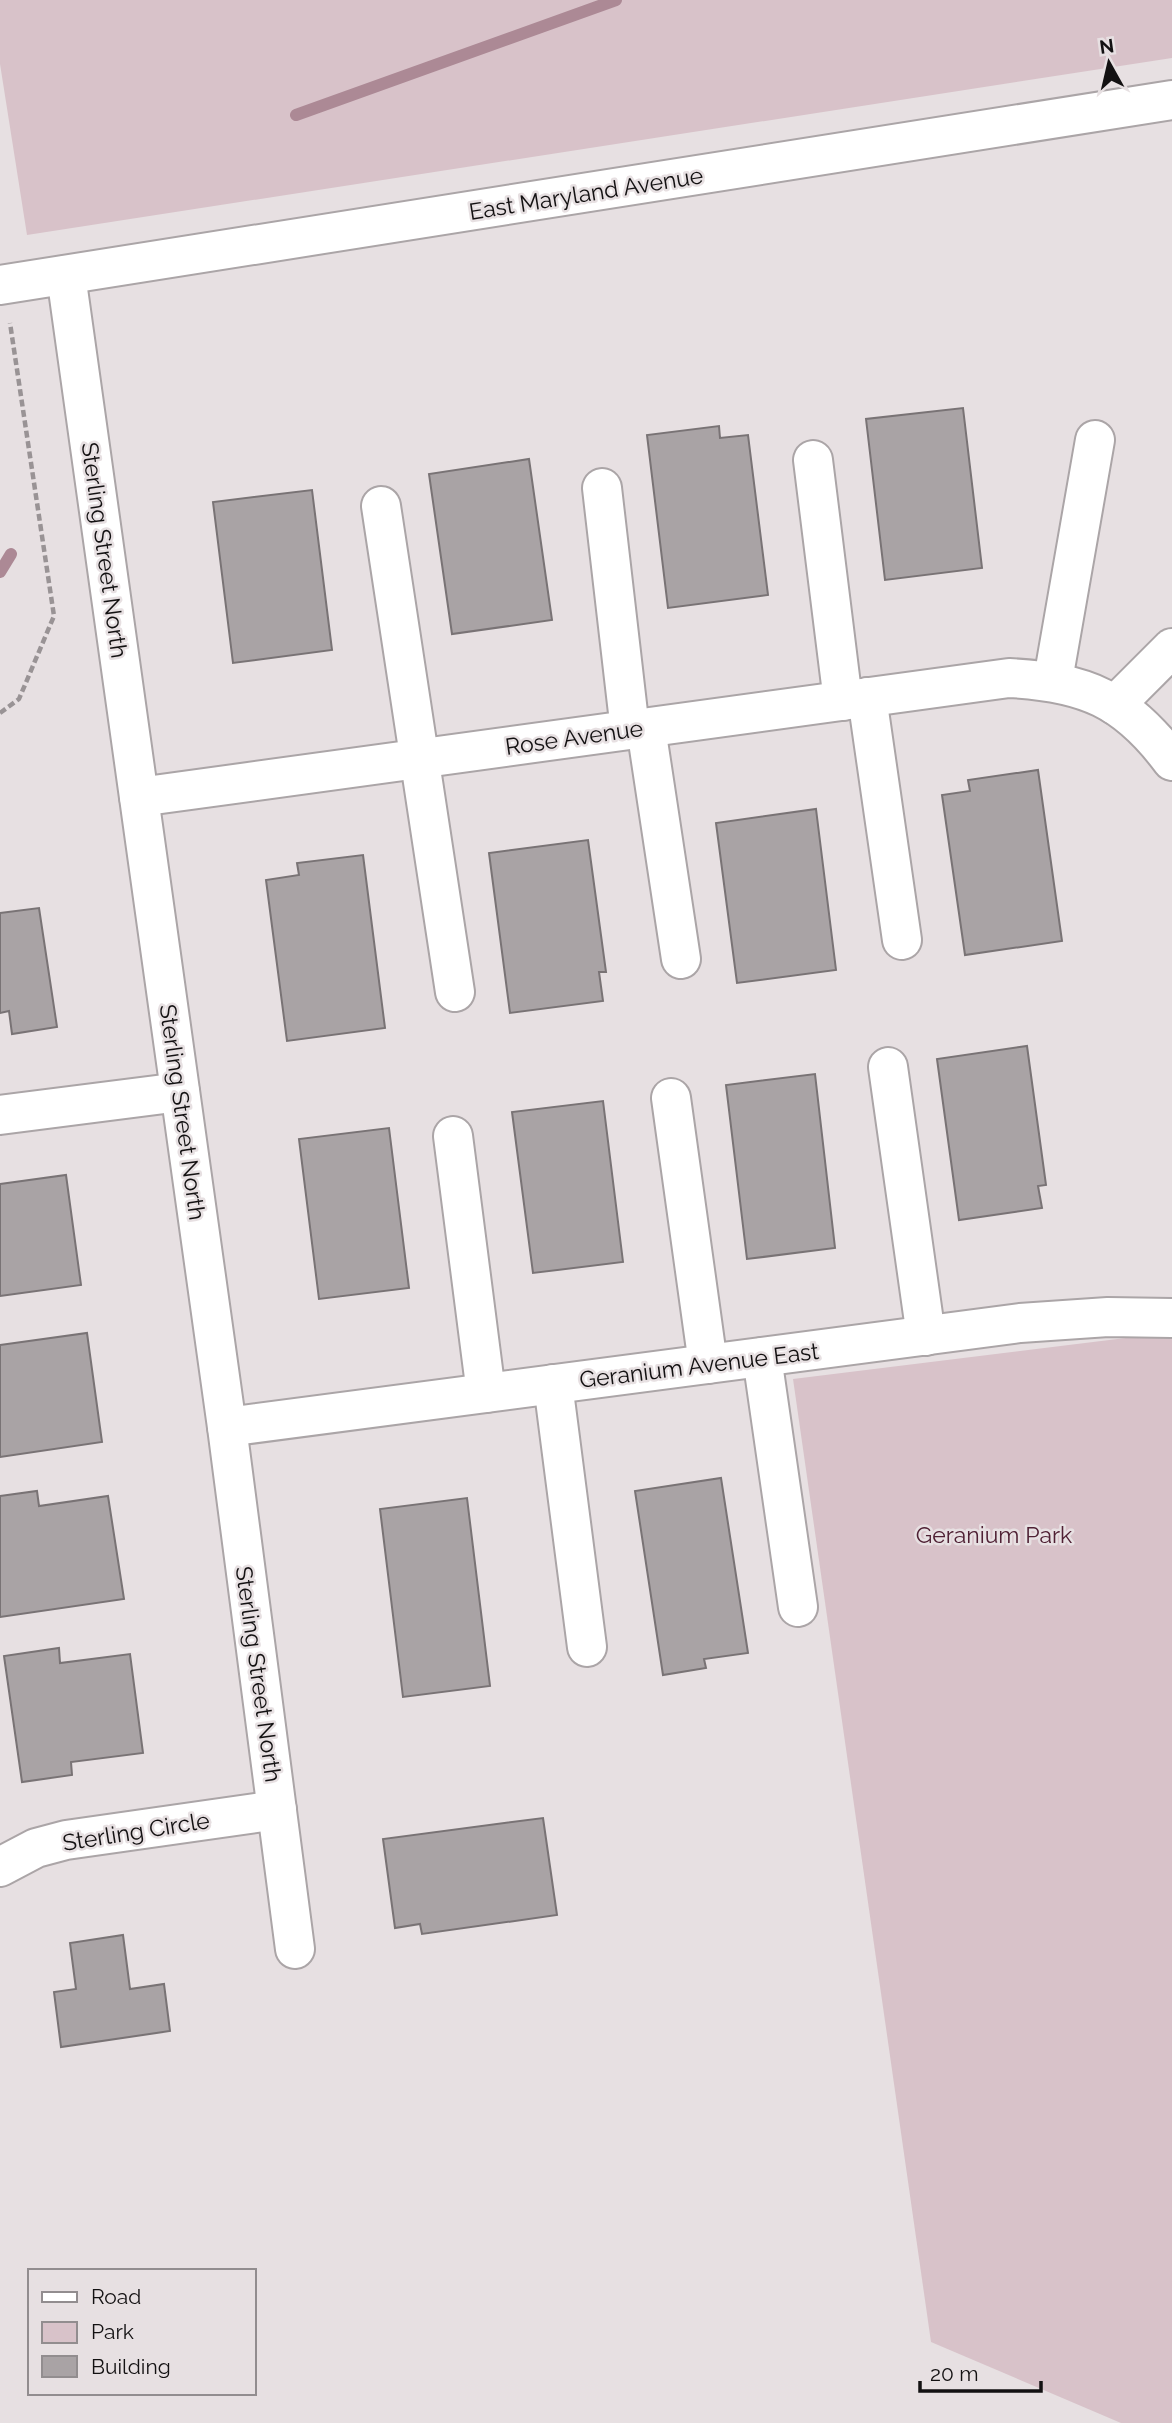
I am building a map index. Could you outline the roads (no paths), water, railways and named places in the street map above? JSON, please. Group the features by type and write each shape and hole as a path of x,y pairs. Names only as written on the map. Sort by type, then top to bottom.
{"street":[{"name":"East Maryland Avenue","path":"2,285 1172,100"},
{"name":"Sterling Street North","path":"66,275 227,1427 295,1949"},
{"path":"1053,680 1095,440"},
{"path":"813,460 855,699 902,940"},
{"path":"602,488 638,729 681,959"},
{"path":"381,506 455,992"},
{"path":"1115,705 1172,648"},
{"name":"Rose Avenue","path":"139,797 1009,678 1053,680 1095,693 1151,733 1172,761"},
{"path":"888,1068 926,1336"},
{"path":"0,1115 180,1092"},
{"path":"671,1098 708,1364"},
{"path":"453,1136 486,1393"},
{"name":"Geranium Avenue East","path":"227,1427 1020,1323 1108,1317 1172,1318"},
{"path":"762,1357 798,1607"},
{"path":"553,1384 587,1647"},
{"name":"Sterling Circle","path":"0,1867 36,1848 66,1840 277,1810"}],"waterway":[{"path":"296,115 616,0"},
{"path":"0,572 11,554"}],"park label":[{"name":"Geranium Park","path":"994,1534"}]}
